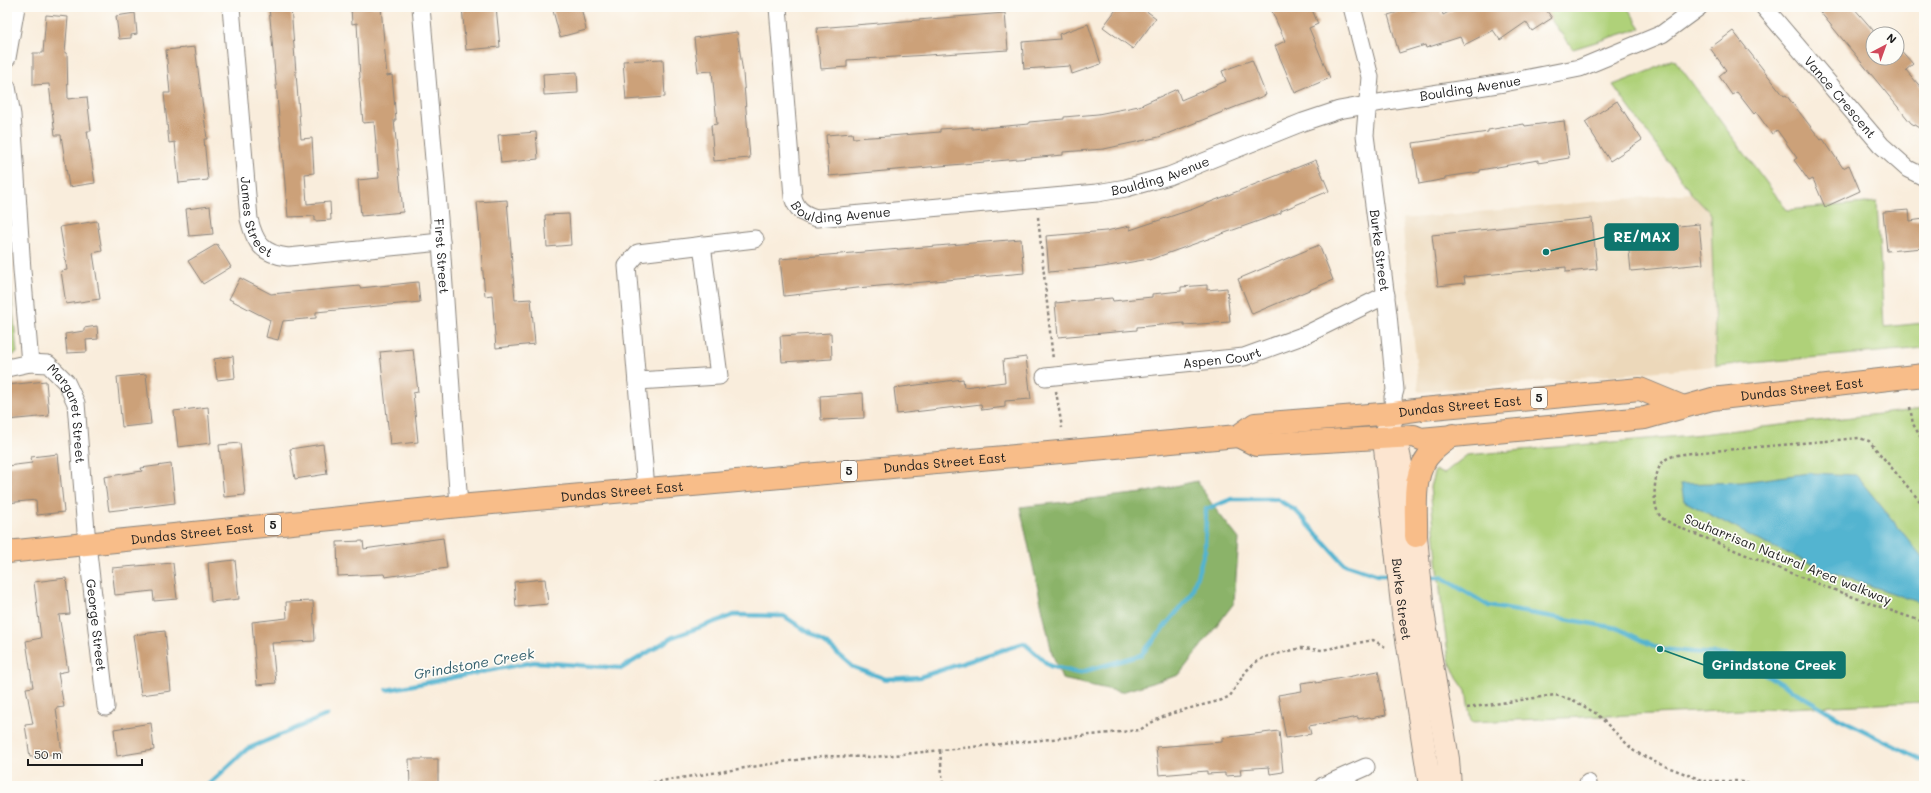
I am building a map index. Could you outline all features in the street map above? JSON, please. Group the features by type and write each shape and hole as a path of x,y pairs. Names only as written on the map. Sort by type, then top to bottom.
{"main road":[{"name":"Dundas Street East","path":"1238,436 1256,445 1414,436 1421,439 1645,418 1681,406 1712,398 1924,375"},
{"name":"Dundas Street East","path":"7,552 459,506 1238,436 1255,424 1393,405 1422,409 1640,389 1681,406"},
{"path":"1406,538 1417,480 1421,469 1432,451 1453,436"}],"street":[{"path":"7,58 16,7"},
{"name":"James Street","path":"232,7 249,219 252,233 259,244 266,251 288,257 441,242"},
{"name":"First Street","path":"421,7 441,242 459,506"},
{"name":"Boulding Avenue","path":"778,7 793,197 795,205 800,210 808,216 817,218 1097,193 1126,188 1190,167 1304,122 1339,110 1368,104 1504,83 1580,68 1662,34 1699,7"},
{"name":"Burke Street","path":"1352,7 1370,77 1365,135 1386,295 1395,390 1390,438 1406,538 1430,786"},
{"name":"Vance Crescent","path":"1764,7 1881,146 1908,169 1924,178"},
{"name":"Margaret Street","path":"7,87 12,115 22,270 30,363 48,364 66,382 76,403 87,544"},
{"path":"646,489 627,266 638,253 755,239"},
{"path":"637,381 719,376 702,245"},
{"name":"Aspen Court","path":"1050,376 1244,357 1305,335 1386,295"},
{"path":"7,368 30,363"},
{"name":"George Street","path":"87,544 106,707"},
{"name":"Burke Street","path":"1413,613 1448,759 1450,786"},
{"path":"1323,786 1366,767"}],"path":[{"path":"1038,217 1050,376 1062,428"},
{"path":"1910,407 1913,424 1924,443"},
{"name":"Souharrisan Natural Area walkway","path":"1924,506 1869,441 1859,438 1691,453 1666,458 1660,465 1655,493 1656,506 1661,517 1685,530 1794,575 1924,622"},
{"path":"629,786 822,756 874,757 1140,730 1163,716 1222,700 1230,696 1246,671 1256,662 1265,657 1300,648 1322,650 1373,640 1387,648"},
{"path":"1467,708 1555,695 1574,700 1596,714 1634,751 1657,763 1704,781 1737,781 1759,786"},
{"path":"940,751 943,786"}],"shaded area":[{"path":"1691,193 1711,214 1716,366 1419,392 1402,219"}],"green space":[{"path":"1541,7 1627,7 1641,28 1573,49"},
{"path":"1674,59 1787,210 1877,202 1884,327 1924,323 1924,348 1716,366 1711,214 1691,193 1613,85 1652,70"},
{"path":"7,244 17,353 7,358"},
{"path":"1924,409 1924,702 1471,722 1466,691 1457,678 1449,660 1442,610 1430,487 1435,470 1443,474 1467,455 1692,435"},
{"path":"1197,481 1213,506 1239,539 1234,603 1179,675 1121,692 1062,679 1052,653 1020,507 1143,493"}],"water":[{"path":"1809,473 1856,475 1924,559 1924,604 1828,571 1766,544 1684,501 1681,484 1742,482"}],"building":[{"path":"269,7 291,7 301,139 312,138 314,173 305,174 307,204 330,202 331,220 315,221 315,216 288,217"},
{"path":"351,7 381,7 387,76 392,75 396,120 394,120 403,212 361,216 358,180 379,178 374,122 363,123 359,78 357,23 352,24"},
{"path":"462,7 496,7 500,47 466,50"},
{"path":"552,7 581,7 586,30 560,37"},
{"path":"1118,7 1141,7 1156,18 1133,49 1103,27"},
{"path":"1270,7 1311,7 1318,24 1309,28 1330,78 1295,93 1275,46 1285,41"},
{"path":"1426,7 1441,7 1443,15 1458,7 1544,7 1552,18 1532,31 1526,22 1500,40 1493,30 1464,45 1460,37 1426,48 1425,45 1399,53 1388,15 1411,8 1412,11"},
{"path":"1816,7 1853,7 1870,26 1865,26 1865,66 1905,66 1905,55 1913,64 1906,70 1924,91 1924,131 1911,123"},
{"path":"135,13 137,34 131,35 131,38 119,39 116,16"},
{"path":"1005,13 1008,50 847,60 847,67 821,69 817,28"},
{"path":"46,15 68,17 65,53 67,53 68,99 87,97 91,131 87,131 95,183 69,187 61,135 55,135 49,84 33,85 33,53 43,53"},
{"path":"1088,24 1101,64 1072,74 1070,66 1024,69 1022,42 1060,39 1059,34"},
{"path":"1733,31 1784,96 1786,95 1821,140 1823,139 1843,168 1849,165 1860,191 1825,207 1813,179 1809,181 1794,160 1797,158 1777,130 1772,134 1756,112 1754,114 1737,92 1732,95 1719,76 1726,70 1710,48"},
{"path":"737,32 743,73 750,158 714,161 711,125 717,124 712,71 698,72 694,38"},
{"path":"195,47 207,139 204,139 208,180 179,183 175,142 169,143 164,93 170,93 166,50"},
{"path":"663,59 665,97 626,100 623,61"},
{"path":"1252,60 1266,95 1159,137 1104,149 1063,152 1063,155 829,176 826,135 852,133 853,138 940,132 940,129 972,127 972,129 1029,124 1029,122 1064,119 1064,117 1098,114 1139,106 1177,89 1181,100 1226,81 1222,71"},
{"path":"577,72 578,93 544,95 543,74"},
{"path":"1617,101 1642,140 1610,161 1585,122"},
{"path":"1564,121 1569,158 1538,163 1538,160 1480,170 1480,172 1445,177 1445,179 1419,184 1413,143 1488,132 1488,130 1524,124 1525,126"},
{"path":"536,132 538,159 501,163 498,135"},
{"path":"1316,160 1329,191 1281,211 1281,213 1149,260 1103,267 1049,272 1046,236 1106,231 1130,226 1130,230 1193,209"},
{"path":"507,200 515,300 531,299 535,344 496,348 492,295 485,296 477,202"},
{"path":"210,206 213,234 189,236 186,209"},
{"path":"1909,210 1910,221 1924,219 1924,248 1887,251 1883,212"},
{"path":"569,214 571,245 547,247 545,215"},
{"path":"1592,218 1597,269 1566,272 1566,267 1464,277 1465,283 1438,286 1432,235"},
{"path":"97,221 102,251 93,253 100,299 66,304 61,271 67,270 60,227"},
{"path":"1699,224 1703,264 1631,271 1627,231"},
{"path":"1021,239 1024,273 784,296 780,259"},
{"path":"217,244 231,267 203,284 188,261"},
{"path":"1319,245 1333,280 1252,314 1238,279"},
{"path":"240,278 271,294 360,286 360,288 418,282 420,302 316,312 316,318 283,321 278,340 266,337 270,320 229,299"},
{"path":"1207,285 1207,290 1227,288 1230,322 1184,325 1184,323 1137,327 1137,330 1058,337 1055,303 1112,298 1113,301 1152,297 1152,294 1181,291 1181,287"},
{"path":"97,326 98,339 86,340 87,352 67,353 65,334 84,331 84,328"},
{"path":"831,333 832,359 782,362 780,336"},
{"path":"413,349 418,392 413,393 418,442 390,445 380,352"},
{"path":"233,356 235,378 217,380 214,359"},
{"path":"1026,357 1031,399 1005,401 1005,407 982,410 981,404 897,414 894,388 963,379 964,387 1005,382 1003,360"},
{"path":"146,374 151,424 122,427 117,377"},
{"path":"46,381 49,416 7,420 7,385"},
{"path":"863,393 864,418 821,420 820,396"},
{"path":"208,407 211,443 178,447 174,411"},
{"path":"240,443 245,495 224,497 219,445"},
{"path":"323,444 327,474 295,479 290,449"},
{"path":"58,454 64,512 37,515 36,500 7,503 7,466 32,463 31,457"},
{"path":"171,464 175,503 109,511 104,477 142,471 141,468"},
{"path":"443,538 447,568 385,577 384,574 338,576 337,542 363,541 364,549"},
{"path":"235,560 239,599 211,602 208,563"},
{"path":"173,563 177,599 154,601 153,591 115,595 112,568"},
{"path":"66,578 70,614 59,615 68,671 58,673 64,707 56,708 62,753 30,757 25,725 33,724 26,688 33,687 26,641 41,638 34,582"},
{"path":"545,579 548,604 516,607 514,582"},
{"path":"313,601 315,641 272,643 276,683 257,685 252,622 287,618 286,602"},
{"path":"165,631 171,691 141,695 133,635"},
{"path":"1378,671 1386,715 1358,719 1358,717 1309,726 1311,734 1286,738 1278,695 1302,691 1301,683 1316,681 1316,683"},
{"path":"151,723 154,750 117,756 114,729"},
{"path":"1279,731 1283,772 1270,774 1269,767 1240,769 1241,775 1225,776 1225,773 1207,774 1207,771 1159,775 1156,747 1222,742 1222,738"},
{"path":"409,759 438,759 438,786 410,786"}],"waterway":[{"name":"Grindstone Creek","path":"387,690 534,662 622,668 673,637 734,615 784,616 829,646 853,667 886,679 920,677 1024,643 1050,666 1078,673 1141,655 1191,595 1205,550 1206,509 1232,499 1277,499 1296,511 1344,564 1378,575 1393,575"},
{"name":"Grindstone Creek","path":"1426,577 1441,577 1489,606 1617,628 1660,649 1735,656 1839,718 1924,761"},
{"name":"Grindstone Creek","path":"207,786 247,749 327,715"}],"place":[{"name":"RE/MAX","path":"1546,252"},
{"name":"Grindstone Creek","path":"1660,649"}]}
